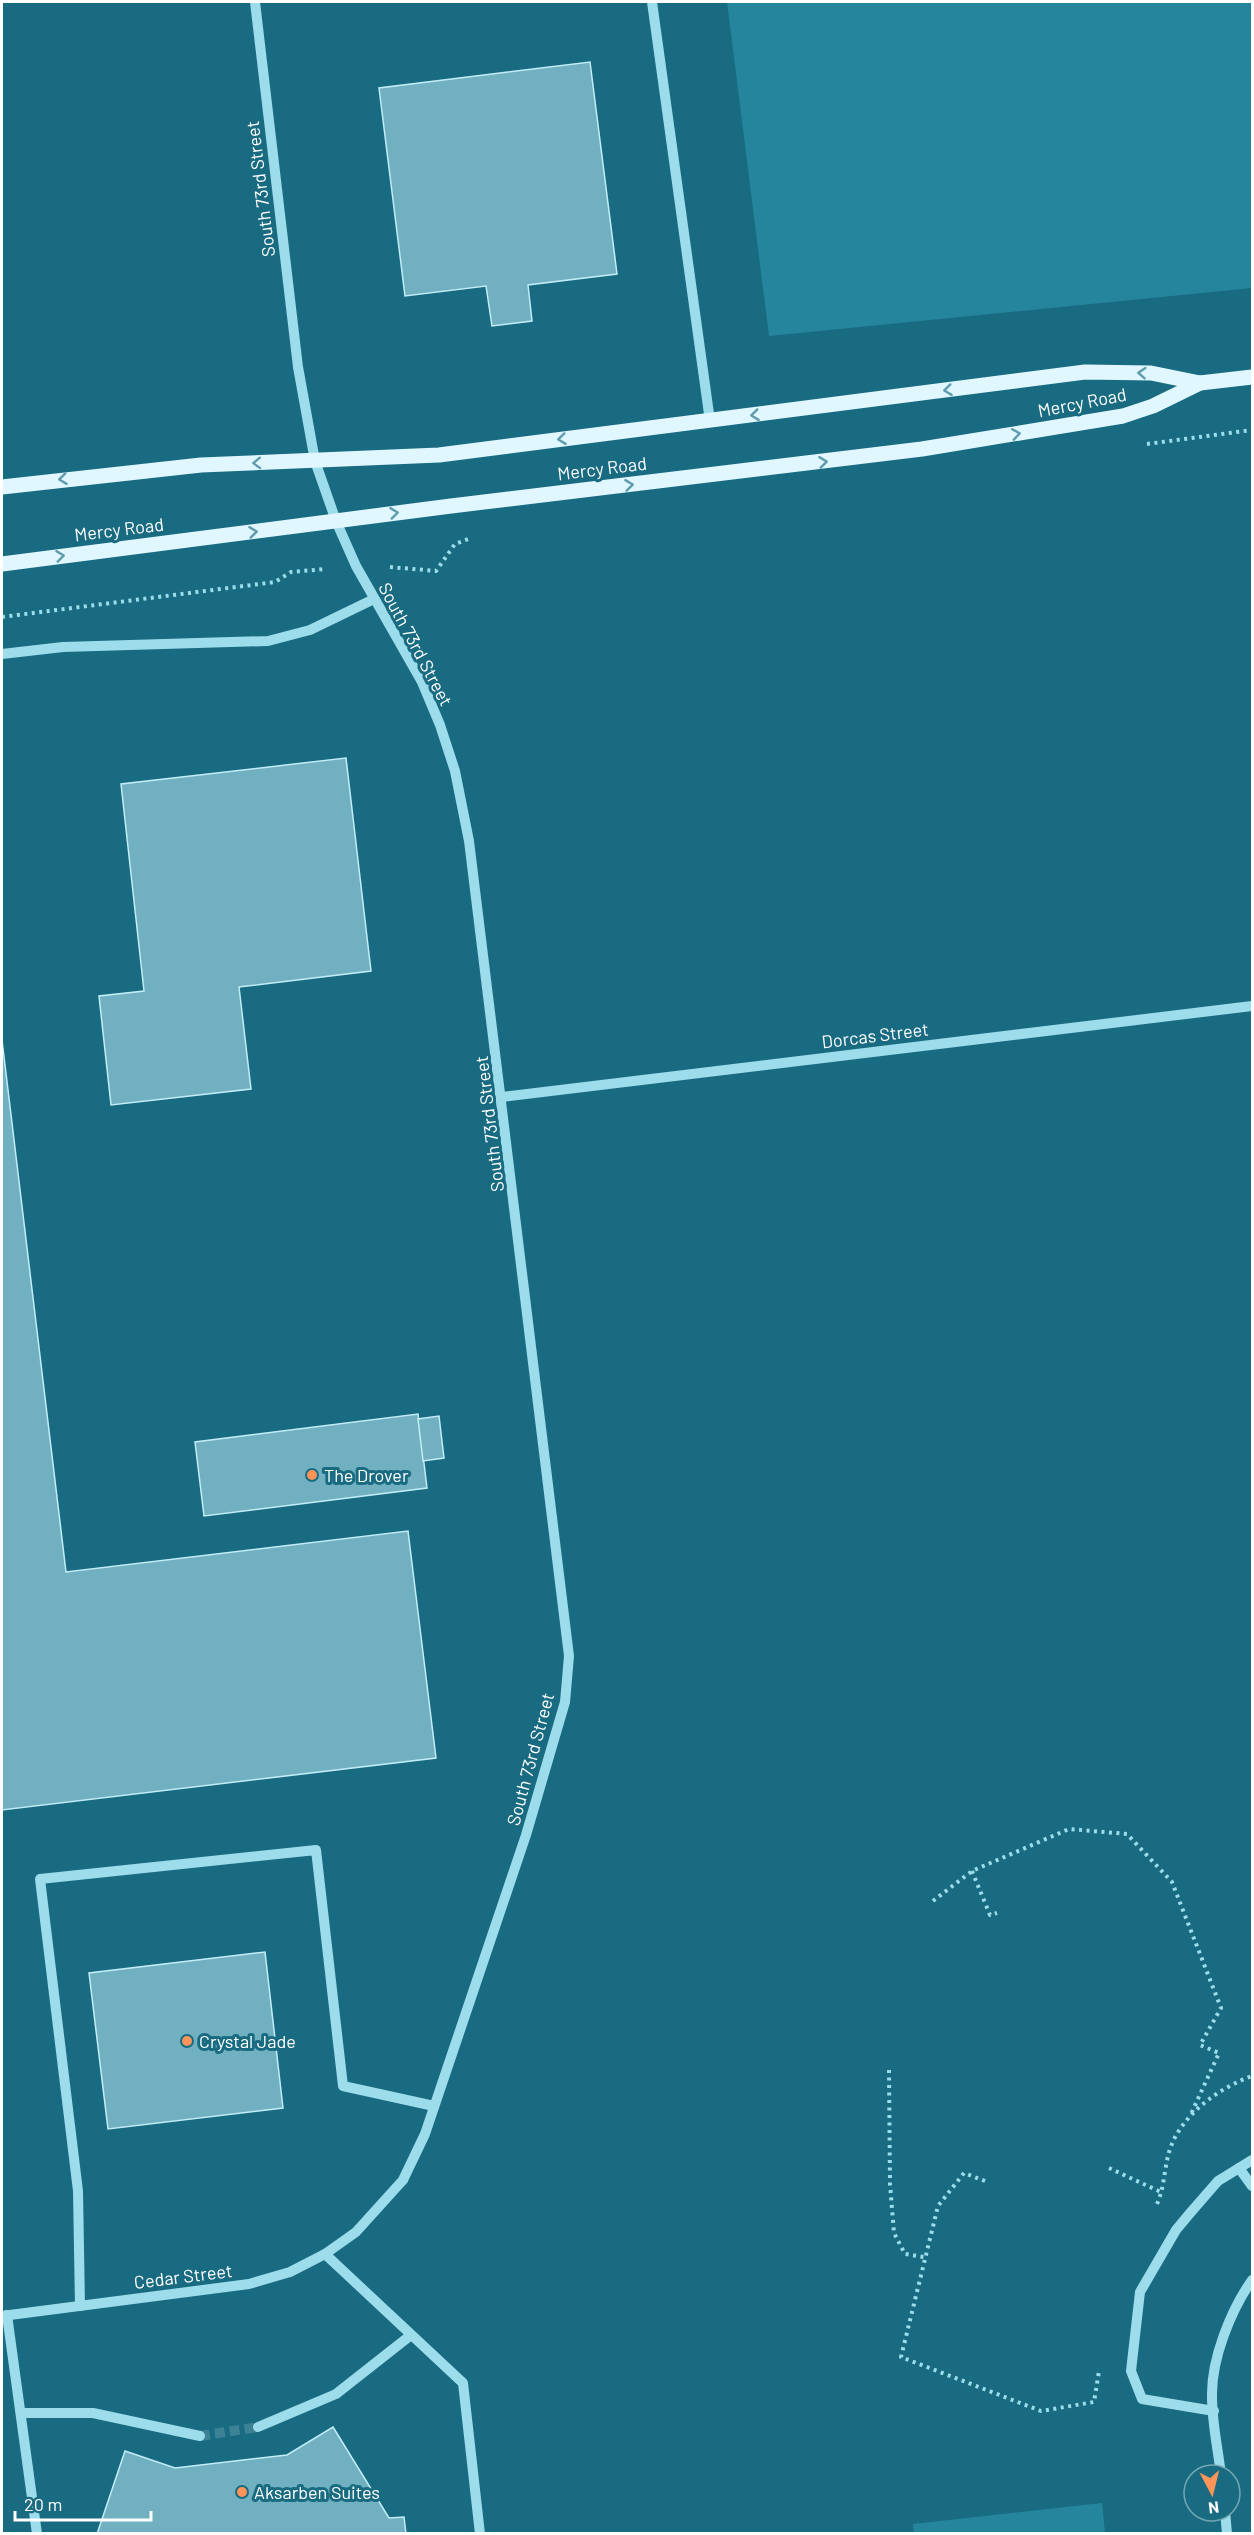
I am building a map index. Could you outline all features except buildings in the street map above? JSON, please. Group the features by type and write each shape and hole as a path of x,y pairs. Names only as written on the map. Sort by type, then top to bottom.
{"main road":[{"name":"Mercy Road","path":"2,486 201,465 439,455 1085,372 1151,373 1200,383"},
{"name":"Mercy Road","path":"2,564 922,449 1123,416 1153,406 1200,383 1252,376"}],"street":[{"name":"South 73rd Street","path":"255,2 298,367 315,461 336,521 356,566 422,682 440,725 455,771 469,842 569,1656 565,1702 529,1824 434,2106 403,2180 356,2232"},
{"path":"652,2 710,421"},
{"path":"2,654 63,647 268,641 310,630 374,599"},
{"name":"Dorcas Street","path":"502,1097 1252,1006"},
{"path":"80,2306 78,2191 39,1878 316,1850 343,2086 434,2106"},
{"path":"1214,2411 1142,2398 1131,2371 1140,2292 1176,2230 1191,2212 1218,2181 1252,2160"},
{"path":"1239,2168 1252,2186"},
{"name":"Cedar Street","path":"4,2316 249,2284 290,2272 325,2254 356,2232"},
{"path":"325,2254 463,2383 480,2534"},
{"path":"1220,2463 1212,2395 1221,2339 1252,2280"},
{"path":"4,2316 21,2413 38,2534"},
{"path":"258,2427 336,2394 411,2335"},
{"path":"21,2413 93,2413 200,2436"}],"path":[{"path":"2,617 275,582 291,572 356,566 419,568 436,571"},
{"path":"933,1901 972,1871 1069,1829 1127,1834 1172,1882 1221,2008 1200,2045 1220,2053 1191,2115"},
{"path":"972,1871 990,1915 997,1913"},
{"path":"889,2070 890,2184 894,2233 905,2254 924,2257"},
{"path":"1153,2212 1162,2193 1170,2150 1181,2124 1235,2083 1252,2076"},
{"path":"1109,2168 1162,2193 1191,2212"},
{"path":"985,2181 964,2173 938,2206 901,2357 1041,2411 1094,2402 1100,2369"}],"shaded area":[{"path":"727,2 1252,2 1252,288 769,336"},
{"path":"1102,2503 1105,2533 914,2533 913,2524"}],"tunnel":[{"path":"200,2436 258,2427"}],"place":[{"name":"The Drover","path":"312,1475"},
{"name":"Crystal Jade","path":"187,2041"},
{"name":"Aksarben Suites","path":"242,2492"}]}
